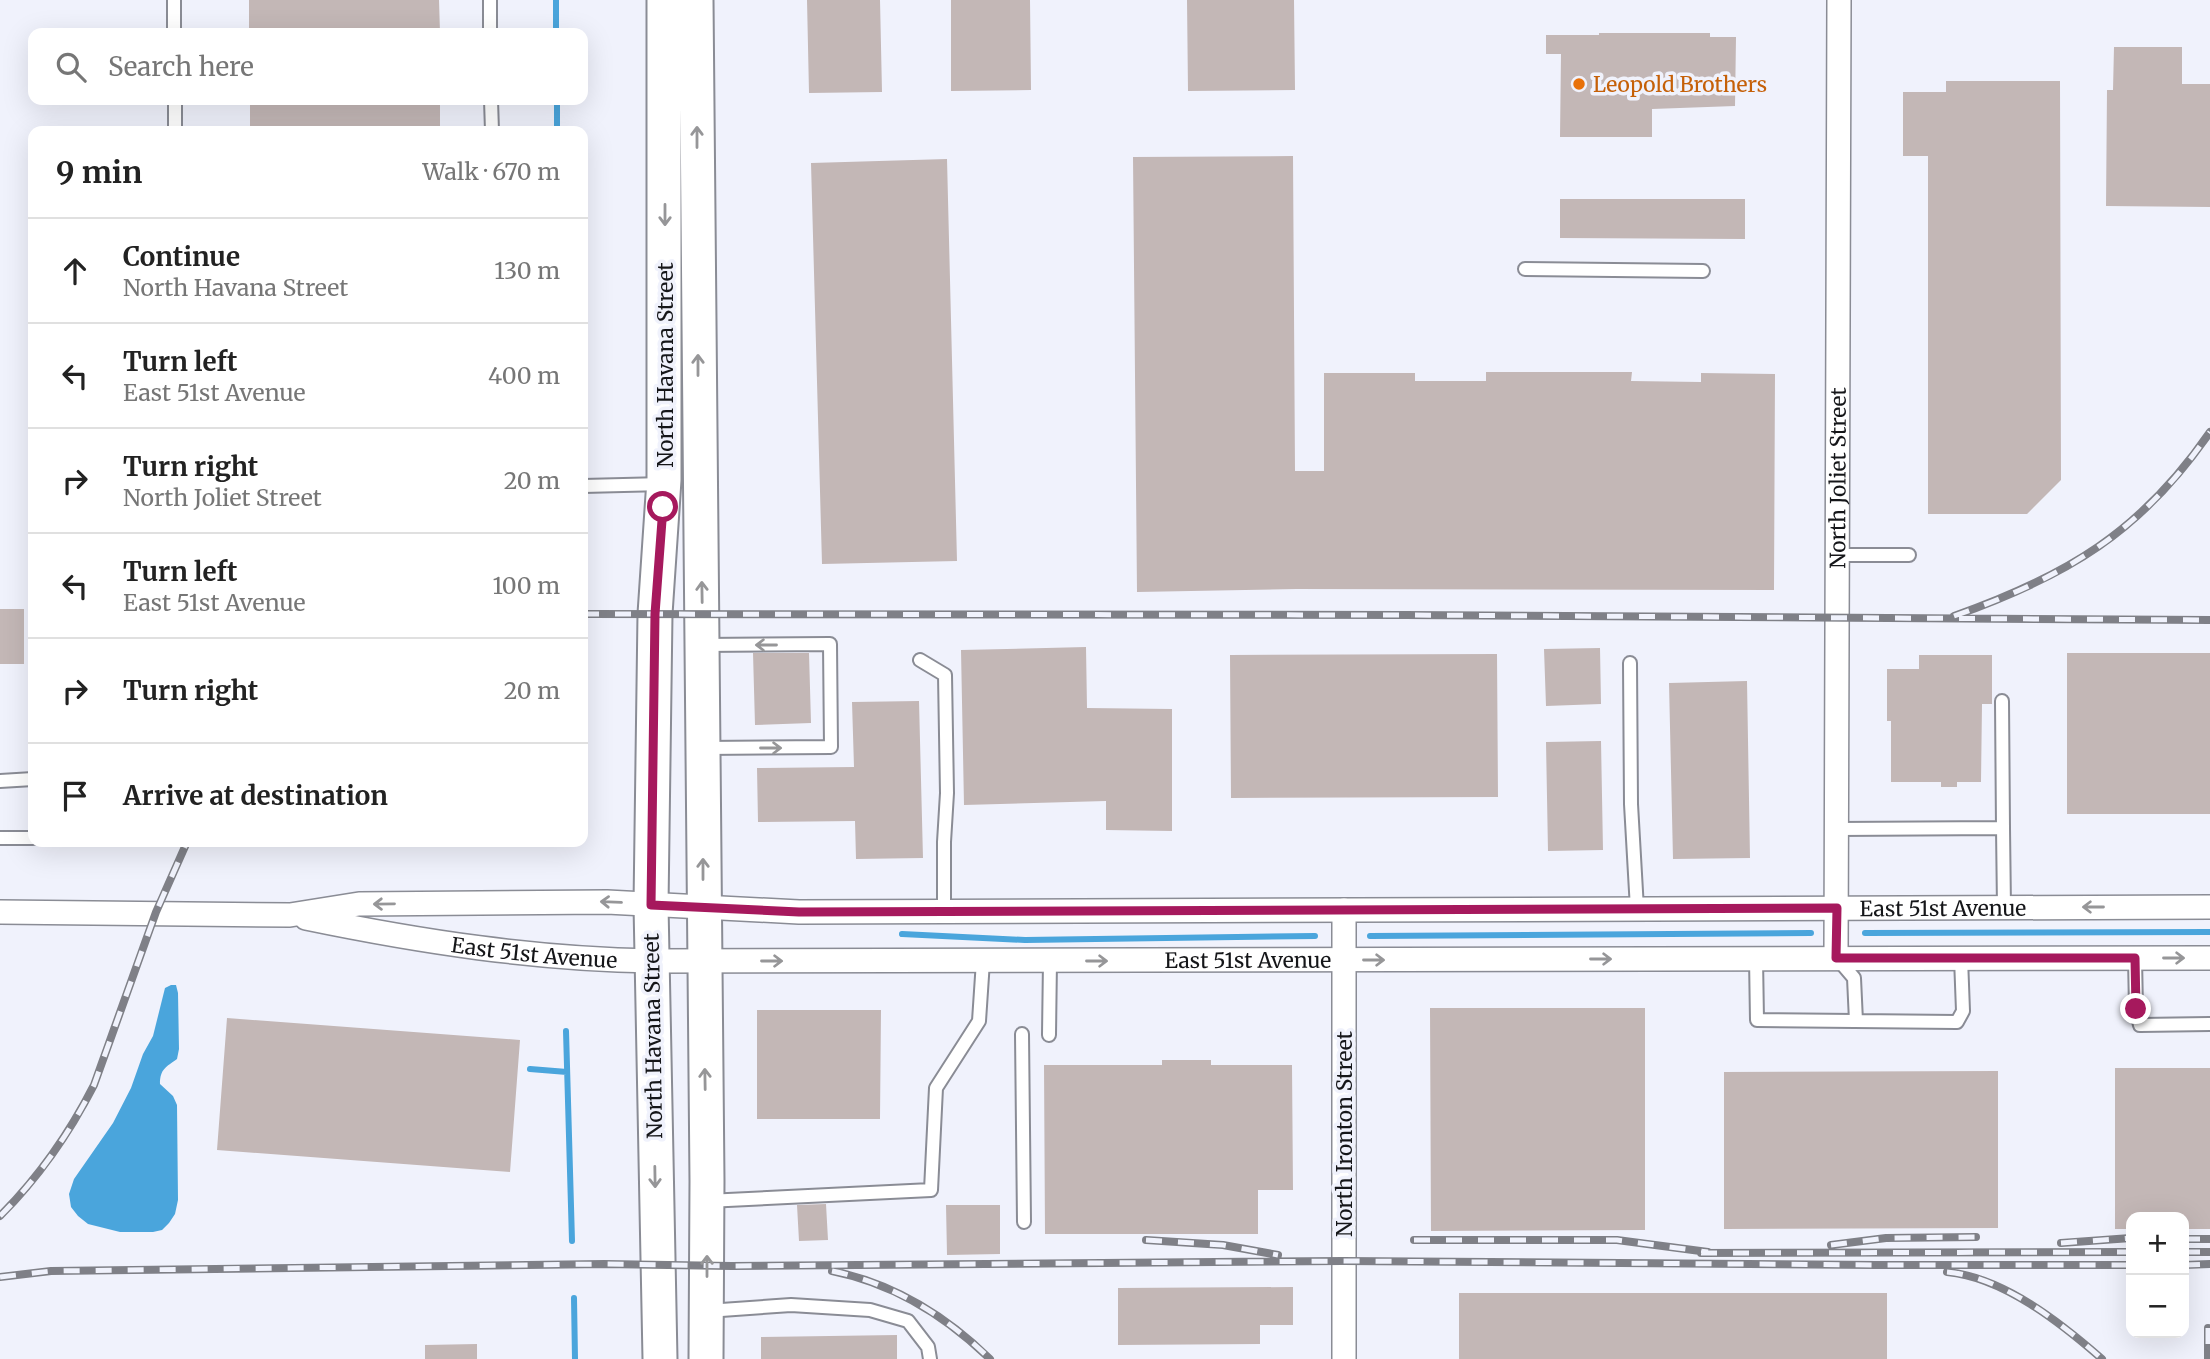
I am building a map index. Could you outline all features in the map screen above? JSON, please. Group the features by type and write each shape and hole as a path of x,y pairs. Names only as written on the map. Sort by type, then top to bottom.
{"main road":[{"name":"North Havana Street","path":"660,1359 651,905 655,614 664,484 664,0"},
{"name":"North Havana Street","path":"696,0 707,1201 706,1359"}],"street":[{"name":"North Joliet Street","path":"1836,958 1839,0"},
{"name":"East 51st Avenue","path":"0,912 290,915 359,904 607,902 799,912 2210,907"},
{"name":"North Ironton Street","path":"1344,1359 1345,910"},
{"name":"East 51st Avenue","path":"290,915 406,939 551,957 653,961 2210,958"}],"lane":[{"path":"174,0 174,28"},
{"path":"489,0 490,28"},
{"path":"175,105 175,126"},
{"path":"491,105 492,126"},
{"path":"1525,269 1703,271"},
{"path":"588,486 664,484"},
{"path":"1838,555 1909,555"},
{"path":"702,645 830,644 831,747 702,748"},
{"path":"920,660 945,675 947,793 944,912"},
{"path":"1630,663 1631,804 1637,909"},
{"path":"2002,701 2004,908"},
{"path":"0,781 28,779"},
{"path":"1837,829 2003,828"},
{"path":"0,838 28,838"},
{"path":"1756,958 1757,1020 1957,1021 1963,1011 1961,958"},
{"path":"1836,958 1854,978 1856,1021"},
{"path":"2135,958 2136,1009 2140,1025 2210,1024"},
{"path":"707,1201 931,1189 936,1088 979,1021 983,961"},
{"path":"1049,1035 1050,961"},
{"path":"1022,1034 1024,1222"},
{"path":"706,1311 791,1305 870,1310 908,1321 928,1348 930,1359"}],"water":[{"path":"176,985 178,993 179,1049 177,1059 162,1072 160,1084 173,1096 177,1105 178,1200 175,1214 162,1230 153,1232 120,1232 88,1224 71,1207 69,1194 74,1179 113,1123 131,1088 143,1054 153,1036 165,988"}],"building":[{"path":"249,0 439,0 440,28 249,28"},
{"path":"807,0 880,0 882,92 809,93"},
{"path":"951,0 1030,0 1031,90 951,91"},
{"path":"1187,0 1294,0 1295,90 1188,91"},
{"path":"1710,33 1710,37 1736,37 1735,106 1652,109 1652,137 1560,137 1561,54 1546,54 1546,35"},
{"path":"2114,47 2182,47 2182,84 2210,84 2210,207 2106,206 2107,90 2113,90"},
{"path":"1946,81 2060,81 2061,480 2027,514 1928,514 1928,156 1903,156 1903,92 1946,92"},
{"path":"250,105 440,105 440,126 250,126"},
{"path":"1293,156 1295,471 1324,471 1324,373 1415,373 1415,381 1486,381 1486,372 1632,372 1631,381 1701,382 1701,373 1775,374 1774,590 1296,589 1137,592 1133,157"},
{"path":"947,159 957,561 822,564 811,163"},
{"path":"1560,199 1745,199 1745,239 1560,238"},
{"path":"0,609 24,609 24,664 0,664"},
{"path":"1086,647 1087,708 1172,709 1172,831 1106,830 1106,801 964,805 961,650"},
{"path":"1600,648 1601,704 1546,706 1544,649"},
{"path":"753,653 809,653 811,723 755,725"},
{"path":"2067,653 2210,653 2210,814 2067,814"},
{"path":"1497,654 1498,797 1231,798 1230,655"},
{"path":"1919,655 1992,655 1992,704 1982,704 1981,782 1957,782 1957,787 1941,787 1941,782 1891,782 1891,721 1887,721 1887,669 1919,669"},
{"path":"1747,681 1750,858 1673,859 1669,683"},
{"path":"919,701 923,858 856,859 855,821 758,822 757,768 854,767 852,702"},
{"path":"1601,741 1603,850 1548,851 1546,742"},
{"path":"1430,1008 1645,1008 1645,1230 1431,1231"},
{"path":"757,1010 881,1010 880,1119 757,1119"},
{"path":"227,1018 520,1040 510,1172 217,1150"},
{"path":"1162,1060 1211,1060 1211,1065 1292,1065 1293,1190 1258,1190 1258,1234 1045,1234 1044,1065 1162,1065"},
{"path":"2115,1068 2210,1068 2210,1229 2189,1229 2189,1212 2126,1212 2126,1229 2115,1229"},
{"path":"1998,1071 1998,1228 1724,1229 1724,1072"},
{"path":"826,1204 828,1240 799,1241 797,1205"},
{"path":"946,1205 1000,1205 1000,1254 947,1255"},
{"path":"1293,1287 1293,1325 1260,1325 1260,1344 1118,1345 1118,1288"},
{"path":"1459,1293 1887,1293 1887,1359 1459,1359"},
{"path":"897,1335 897,1359 761,1359 761,1337"},
{"path":"477,1344 477,1359 425,1359 425,1345"}],"waterway":[{"path":"556,0 556,28"},
{"path":"557,105 557,126"},
{"path":"1865,933 2210,932"},
{"path":"1370,936 1811,933"},
{"path":"902,934 1025,940 1315,936"},
{"path":"566,1031 572,1241"},
{"path":"530,1069 567,1072"},
{"path":"574,1298 575,1359"}],"railway":[{"path":"1954,616 2032,584 2066,567 2098,546 2128,524 2157,497 2210,432"},
{"path":"588,614 2210,620"},
{"path":"0,1216 28,1186 52,1154 94,1085 156,912 185,847"},
{"path":"1831,1245 1886,1238 1976,1237"},
{"path":"2061,1243 2126,1238"},
{"path":"2189,1239 2210,1239"},
{"path":"1146,1240 1223,1245 1278,1255"},
{"path":"1414,1240 1617,1240 1708,1252"},
{"path":"1701,1253 2126,1252"},
{"path":"2189,1252 2210,1252"},
{"path":"0,1277 51,1271 604,1264 732,1266 1343,1261 2126,1265"},
{"path":"2189,1265 2210,1264"},
{"path":"832,1271 876,1284 917,1303 955,1329 990,1359"},
{"path":"1947,1272 1968,1276 2010,1292 2050,1317 2102,1359"},
{"path":"2208,1328 2208,1359"}],"place":[{"name":"Leopold Brothers","path":"1579,84"}],"route":[{"path":"663,507 655,614 651,905 799,912 1837,908 1836,958 2135,958 2136,1009"}]}
